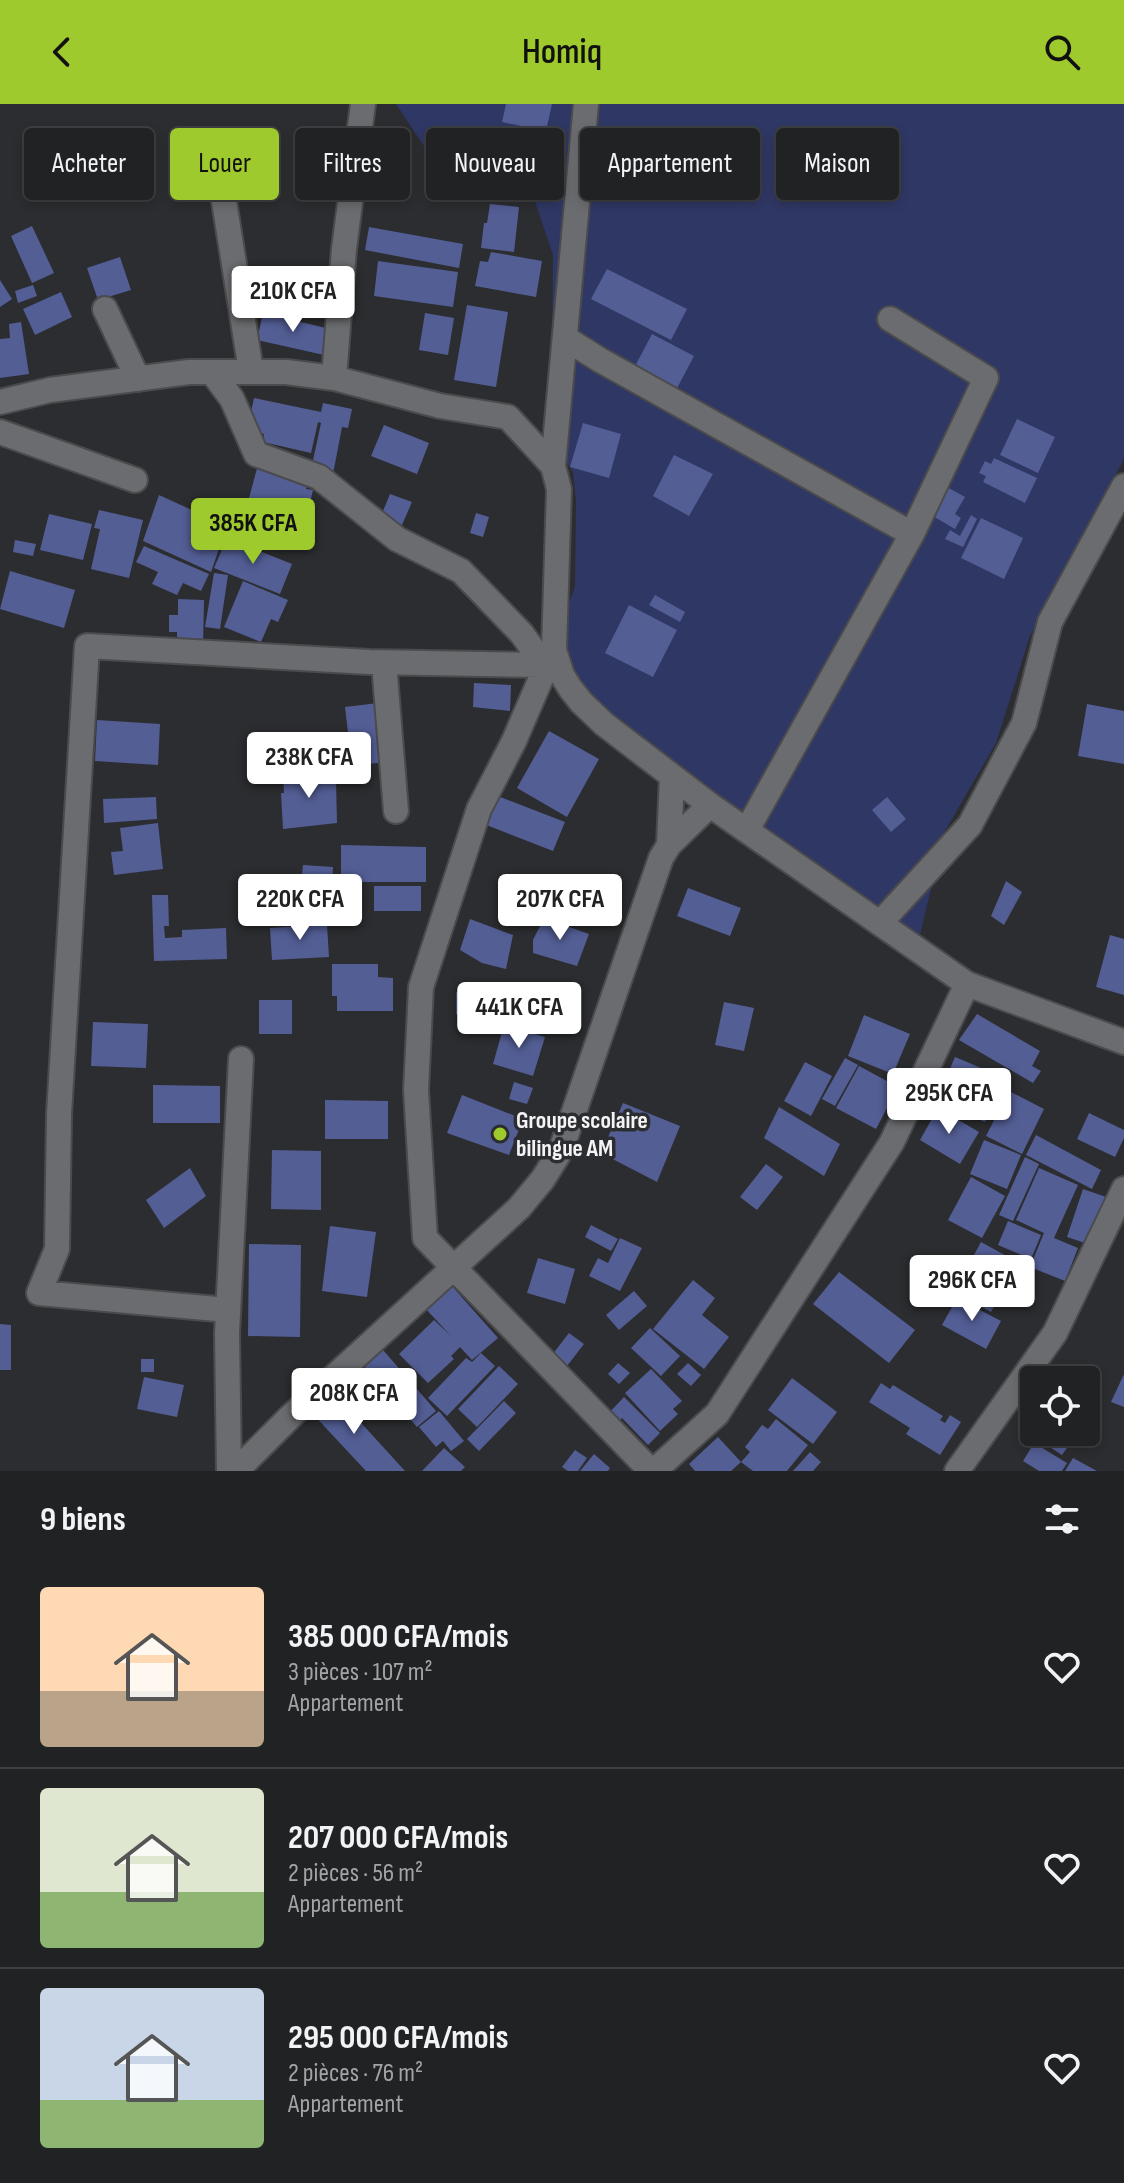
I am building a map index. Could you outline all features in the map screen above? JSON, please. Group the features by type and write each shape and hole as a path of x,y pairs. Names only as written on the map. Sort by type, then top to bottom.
{"street":[{"path":"334,378 344,249 363,104"},
{"path":"586,104 553,466 559,489 549,658 514,741 479,809 421,987 416,1090 425,1238 653,1471 717,1414 892,1142 967,984"},
{"path":"224,201 251,371"},
{"path":"105,309 138,379"},
{"path":"747,830 912,534 986,378 890,319"},
{"path":"565,338 912,534"},
{"path":"0,402 50,390 212,372 251,371 334,378 440,406 508,417 553,466"},
{"path":"212,372 232,399 256,454 319,477 397,539 461,571 549,658 581,702 604,724 710,805 967,984 1124,1042"},
{"path":"0,432 135,480"},
{"path":"881,922 970,825 1024,723 1050,622 1124,486"},
{"path":"228,1310 39,1293 57,1249 59,1114 87,646 384,663 549,658"},
{"path":"384,663 396,811"},
{"path":"669,845 672,777"},
{"path":"236,1471 292,1415 519,1208 543,1179 561,1150 661,858 669,845 710,805"},
{"path":"229,1471 228,1310 241,1059"},
{"path":"957,1471 1055,1333 1124,1189"}],"shaded area":[{"path":"396,104 1124,104 1124,459 1030,636 996,743 945,831 917,947 640,753 579,686 561,623 575,587 576,501 573,472 551,438 553,255 534,200 564,200 564,128 426,128 426,149"}],"building":[{"path":"506,104 552,104 547,128 502,122"},
{"path":"490,204 519,207 514,252 481,248"},
{"path":"32,226 54,273 32,283 11,236"},
{"path":"369,227 463,244 459,268 365,250"},
{"path":"491,252 542,261 536,297 475,286 480,261 488,262"},
{"path":"120,257 131,290 98,300 87,268"},
{"path":"378,261 458,272 453,307 374,296"},
{"path":"607,269 687,309 671,340 591,299"},
{"path":"0,280 12,299 0,307"},
{"path":"33,285 37,296 18,303 15,291"},
{"path":"61,292 72,317 35,335 23,309"},
{"path":"467,305 508,312 496,387 454,380"},
{"path":"263,313 330,329 324,355 257,340"},
{"path":"425,313 454,318 448,355 419,350"},
{"path":"21,322 29,374 0,378 0,339 10,338 9,324"},
{"path":"652,334 694,356 674,394 632,372"},
{"path":"254,398 321,412 323,403 352,409 348,428 342,427 333,474 311,470 321,423 318,422 311,453 263,442 264,434 247,430"},
{"path":"1017,419 1055,437 1038,473 1000,455"},
{"path":"583,423 621,434 609,478 570,467"},
{"path":"384,425 429,443 417,474 371,456"},
{"path":"674,455 713,474 689,516 653,496"},
{"path":"994,458 1037,478 1025,503 983,482 986,476 979,473 985,461 991,464"},
{"path":"259,461 310,474 306,489 313,490 303,533 295,531 292,543 237,529 242,512 245,513"},
{"path":"947,487 965,497 955,514 961,518 955,529 931,515"},
{"path":"390,494 412,502 402,525 381,516"},
{"path":"159,495 227,526 211,572 143,541"},
{"path":"99,510 143,520 129,578 91,569 100,529 94,528"},
{"path":"476,513 489,517 483,537 470,533"},
{"path":"49,514 92,524 83,560 40,550"},
{"path":"971,515 977,519 963,547 945,539 950,530 960,536"},
{"path":"981,518 1023,538 1004,579 961,558"},
{"path":"227,538 292,564 280,594 214,568"},
{"path":"15,540 36,544 33,556 13,552"},
{"path":"144,546 209,574 201,591 183,583 177,595 152,584 158,572 136,562"},
{"path":"10,571 75,590 64,628 0,609"},
{"path":"214,573 228,575 220,629 205,627"},
{"path":"243,581 288,600 278,622 271,619 261,642 224,627"},
{"path":"655,595 685,612 680,622 649,605"},
{"path":"178,599 204,600 203,646 177,647 177,632 169,632 169,615 178,615"},
{"path":"629,605 677,630 653,677 605,653"},
{"path":"474,683 511,685 510,711 473,707"},
{"path":"378,703 385,762 352,766 345,707"},
{"path":"1087,704 1124,711 1124,764 1078,756"},
{"path":"97,720 160,724 158,765 95,761"},
{"path":"549,731 599,759 567,817 517,788"},
{"path":"329,772 329,781 336,781 337,823 283,829 283,774"},
{"path":"495,795 565,822 553,851 484,824"},
{"path":"156,797 157,819 104,823 103,799"},
{"path":"887,797 906,819 891,832 872,810"},
{"path":"158,823 163,869 114,875 111,852 123,851 120,828"},
{"path":"341,845 426,847 426,882 341,882"},
{"path":"303,865 333,867 331,905 293,902 294,883 301,884"},
{"path":"1006,881 1022,892 1004,925 991,916"},
{"path":"374,886 421,886 421,911 374,911"},
{"path":"688,888 741,908 730,936 677,916"},
{"path":"152,895 168,895 169,926 164,926 165,938 182,937 182,930 226,928 227,959 154,961"},
{"path":"544,918 589,934 577,966 533,953 533,940"},
{"path":"470,919 513,935 506,969 482,963 460,950"},
{"path":"327,925 329,957 272,960 270,928"},
{"path":"1110,935 1124,939 1124,995 1096,987"},
{"path":"332,964 378,964 378,977 393,978 393,1011 337,1011 337,996 332,996"},
{"path":"456,992 495,1011 490,1030 456,1014"},
{"path":"259,1000 292,1000 292,1034 259,1034"},
{"path":"724,1002 754,1008 744,1051 715,1045"},
{"path":"977,1014 1040,1051 1032,1066 1041,1071 1033,1083 959,1040"},
{"path":"864,1015 910,1034 893,1074 848,1056"},
{"path":"93,1022 148,1024 146,1068 91,1066"},
{"path":"504,1025 545,1037 533,1076 493,1064"},
{"path":"955,1057 1005,1078 985,1122 936,1101"},
{"path":"845,1058 858,1065 835,1106 822,1099"},
{"path":"805,1062 832,1076 811,1116 784,1101"},
{"path":"859,1066 898,1087 876,1129 836,1108"},
{"path":"514,1082 533,1088 527,1104 509,1099"},
{"path":"153,1085 220,1086 220,1123 153,1123"},
{"path":"1009,1091 1044,1109 1022,1154 986,1136"},
{"path":"462,1095 523,1119 509,1155 447,1133"},
{"path":"325,1100 388,1101 388,1139 325,1139"},
{"path":"623,1103 680,1126 657,1182 601,1153"},
{"path":"779,1107 840,1144 824,1176 764,1138"},
{"path":"938,1108 979,1132 960,1164 920,1140"},
{"path":"1089,1113 1124,1130 1124,1138 1115,1157 1077,1139"},
{"path":"1036,1135 1101,1170 1092,1189 1026,1155"},
{"path":"984,1140 1021,1155 1007,1189 970,1174"},
{"path":"272,1150 321,1151 321,1210 271,1209"},
{"path":"1025,1157 1039,1164 1013,1221 999,1215"},
{"path":"766,1164 783,1177 757,1210 740,1197"},
{"path":"190,1168 206,1196 164,1228 146,1200"},
{"path":"1039,1168 1078,1185 1054,1238 1078,1248 1065,1281 1030,1267 1044,1233 1016,1220"},
{"path":"971,1177 1005,1196 982,1238 948,1220"},
{"path":"1083,1189 1109,1198 1094,1246 1067,1237"},
{"path":"1008,1221 1041,1235 1031,1259 998,1245"},
{"path":"591,1225 618,1239 611,1251 585,1237"},
{"path":"330,1226 376,1232 367,1297 322,1291"},
{"path":"620,1238 642,1248 620,1291 589,1276 598,1258 608,1263"},
{"path":"981,1242 1023,1265 1008,1292 1003,1289 991,1312 954,1292"},
{"path":"249,1244 301,1245 300,1337 248,1336"},
{"path":"538,1258 575,1269 565,1304 527,1293"},
{"path":"839,1272 915,1330 889,1363 813,1304"},
{"path":"693,1280 715,1298 702,1315 729,1337 704,1369 653,1329"},
{"path":"451,1285 498,1338 472,1360 460,1347 451,1356 454,1359 428,1383 399,1354 434,1320 451,1336 425,1308"},
{"path":"634,1291 647,1306 619,1330 606,1315"},
{"path":"957,1298 1001,1321 986,1349 942,1325"},
{"path":"0,1324 11,1325 11,1370 0,1370"},
{"path":"650,1328 680,1356 661,1376 631,1348"},
{"path":"569,1333 584,1344 567,1366 552,1355"},
{"path":"383,1350 436,1411 417,1427 364,1366"},
{"path":"481,1353 495,1366 447,1416 428,1398 466,1358 472,1362"},
{"path":"141,1359 154,1359 154,1372 141,1372"},
{"path":"618,1363 630,1373 619,1384 608,1374"},
{"path":"688,1363 701,1375 691,1386 677,1374"},
{"path":"499,1366 518,1384 477,1427 458,1409"},
{"path":"651,1369 682,1401 673,1409 678,1414 660,1431 625,1393"},
{"path":"1124,1374 1124,1407 1111,1402"},
{"path":"144,1377 184,1385 177,1417 137,1409"},
{"path":"792,1378 837,1412 813,1444 768,1410"},
{"path":"881,1383 890,1389 893,1385 943,1416 940,1420 945,1423 950,1415 961,1422 940,1455 906,1434 910,1428 869,1402"},
{"path":"332,1391 405,1471 366,1471 310,1411"},
{"path":"624,1397 660,1433 648,1445 622,1418 616,1424 607,1415"},
{"path":"504,1401 516,1413 479,1451 467,1439"},
{"path":"439,1411 464,1441 451,1451 443,1441 436,1447 419,1427"},
{"path":"776,1419 808,1445 787,1471 753,1471 741,1462 750,1452 745,1447 762,1425 768,1429"},
{"path":"718,1437 741,1462 731,1471 695,1471 689,1464"},
{"path":"1032,1446 1039,1446 1067,1463 1062,1471 1039,1471 1023,1461"},
{"path":"1048,1446 1068,1446 1062,1455"},
{"path":"444,1448 465,1467 461,1471 422,1471"},
{"path":"575,1450 587,1458 578,1471 568,1471 562,1467"},
{"path":"810,1452 821,1462 813,1471 793,1471"},
{"path":"594,1454 610,1468 608,1471 580,1471"},
{"path":"1073,1458 1097,1471 1065,1471"}],"place":[{"name":"Groupe scolaire bilingue AM","path":"500,1134"}]}
